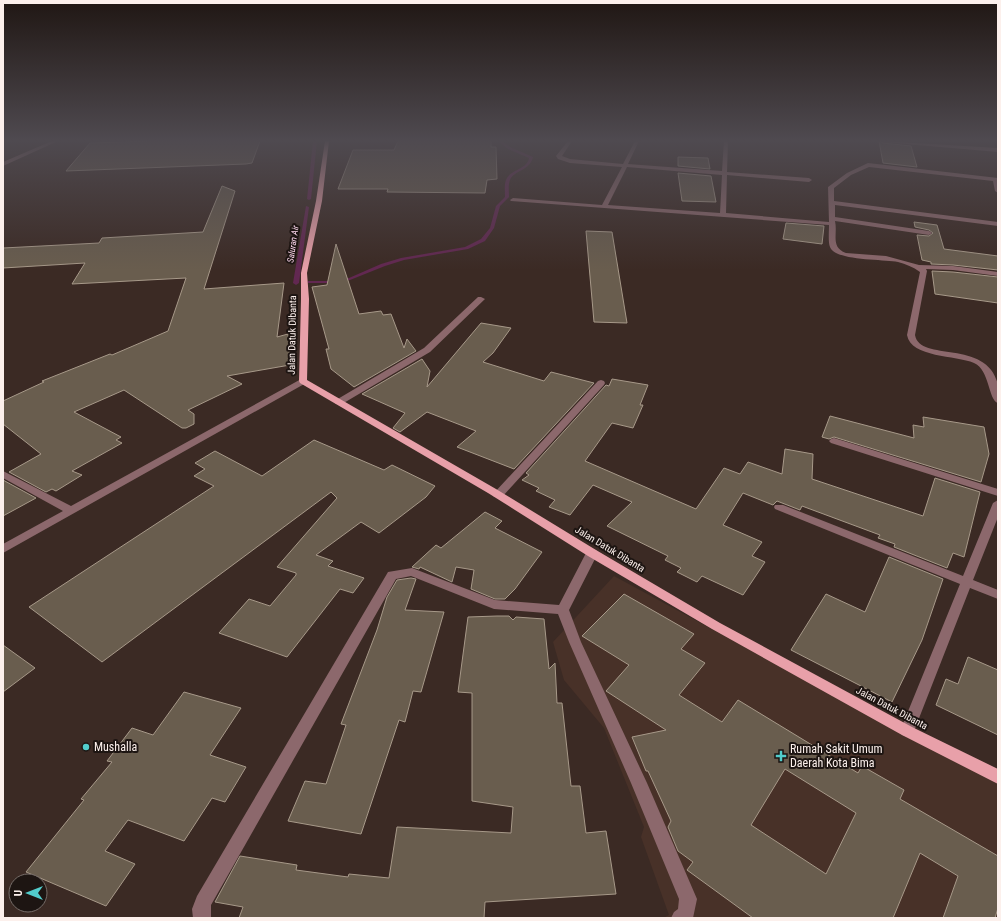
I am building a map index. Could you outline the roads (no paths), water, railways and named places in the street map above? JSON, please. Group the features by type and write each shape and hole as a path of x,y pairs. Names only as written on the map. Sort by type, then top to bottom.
{"main road":[{"name":"Jalan Datuk Dibanta","path":"321,184 304,277 303,381 498,495 592,553 716,626 907,731 998,777"}],"street":[{"path":"604,207 615,184"},
{"path":"723,215 724,184"},
{"path":"835,184 831,187 833,203 833,247 837,252 845,255 895,260 919,267 953,268 998,274"},
{"path":"513,200 833,222 929,233"},
{"path":"833,203 998,224"},
{"path":"919,267 924,271 911,335 912,342 917,346 930,351 952,354 979,362 985,367 998,400"},
{"path":"339,402 427,350 481,299"},
{"path":"988,373 998,375"},
{"path":"3,549 303,381"},
{"path":"498,495 601,383"},
{"path":"834,441 998,493"},
{"path":"3,474 71,510"},
{"path":"907,731 998,503"},
{"path":"779,507 998,595"},
{"path":"592,553 563,610 575,642 639,783 688,899 686,914 680,918"},
{"path":"202,918 201,909 203,902 392,575 412,572 494,604 563,610"}],"waterway":[{"name":"Saluran Air","path":"309,199 311,184"},
{"path":"310,282 328,282 350,279 383,265 403,259 466,248 483,240 492,228 498,206 507,197 507,184"},
{"name":"Saluran Air","path":"296,283 307,207"}],"place":[{"name":"Mushalla","path":"86,747"},
{"name":"Rumah Sakit Umum Daerah Kota Bima","path":"781,756"}]}
